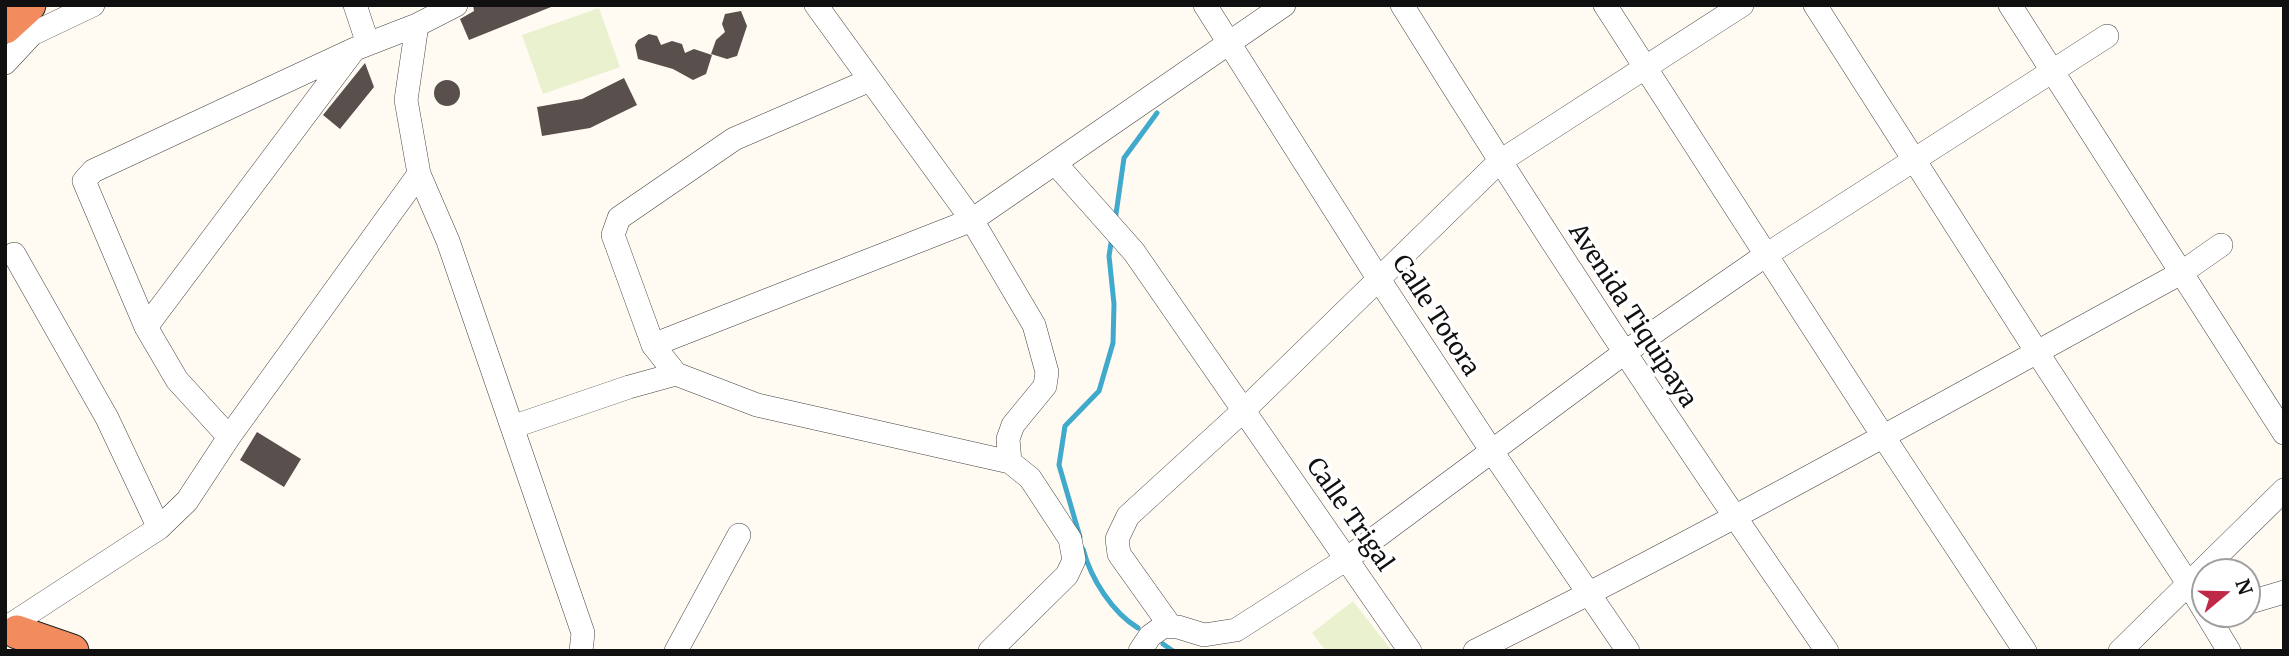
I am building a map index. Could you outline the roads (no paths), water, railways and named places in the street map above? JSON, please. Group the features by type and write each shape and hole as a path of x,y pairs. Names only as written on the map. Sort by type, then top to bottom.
{"highway":[{"path":"5,27 29,5"},
{"path":"13,632 72,651"}],"street":[{"path":"5,63 32,34 93,5"},
{"path":"146,327 362,46 355,5"},
{"path":"229,437 177,380 146,327 84,181 93,171 456,5"},
{"path":"816,5 972,220 1034,325 1047,373 1045,386 1013,425 1008,439 1010,462"},
{"name":"Calle Totora","path":"1205,5 1378,278 1628,651"},
{"path":"653,345 972,220 1284,5"},
{"name":"Avenida Tiquipaya","path":"1402,5 1499,162 1624,353 1828,651"},
{"path":"1605,5 2025,651"},
{"path":"1171,627 1119,554 1116,539 1128,516 1244,410 1499,162 1742,5"},
{"path":"1815,5 2191,588"},
{"path":"2010,5 2284,433"},
{"path":"417,25 406,100 419,174 448,240 583,633 583,650"},
{"path":"1141,650 1150,636 1164,626 1203,635 1236,630 1348,558 1493,453 1624,353 1766,255 2108,36"},
{"path":"870,80 734,139 619,218 613,235 653,345 676,374 757,405 1010,462 1030,478 1070,539 1074,560 1067,575 990,651"},
{"name":"Calle Trigal","path":"1055,163 1134,252 1410,651"},
{"path":"13,632 159,528 187,501 229,437 419,174"},
{"path":"1475,651 1735,517 2181,273 2221,245"},
{"path":"14,254 107,418 159,528"},
{"path":"512,427 676,374"},
{"path":"2120,651 2284,490"},
{"path":"676,651 739,535"},
{"path":"2261,599 2284,592"},
{"path":"2216,628 2229,651"}],"waterway":[{"path":"1115,221 1124,158 1157,113"},
{"path":"1080,537 1059,465 1065,426 1099,391 1113,343 1114,304 1109,256 1112,237"},
{"path":"1083,549 1091,572 1104,594 1111,604 1138,628"},
{"path":"1163,644 1173,651"}]}
